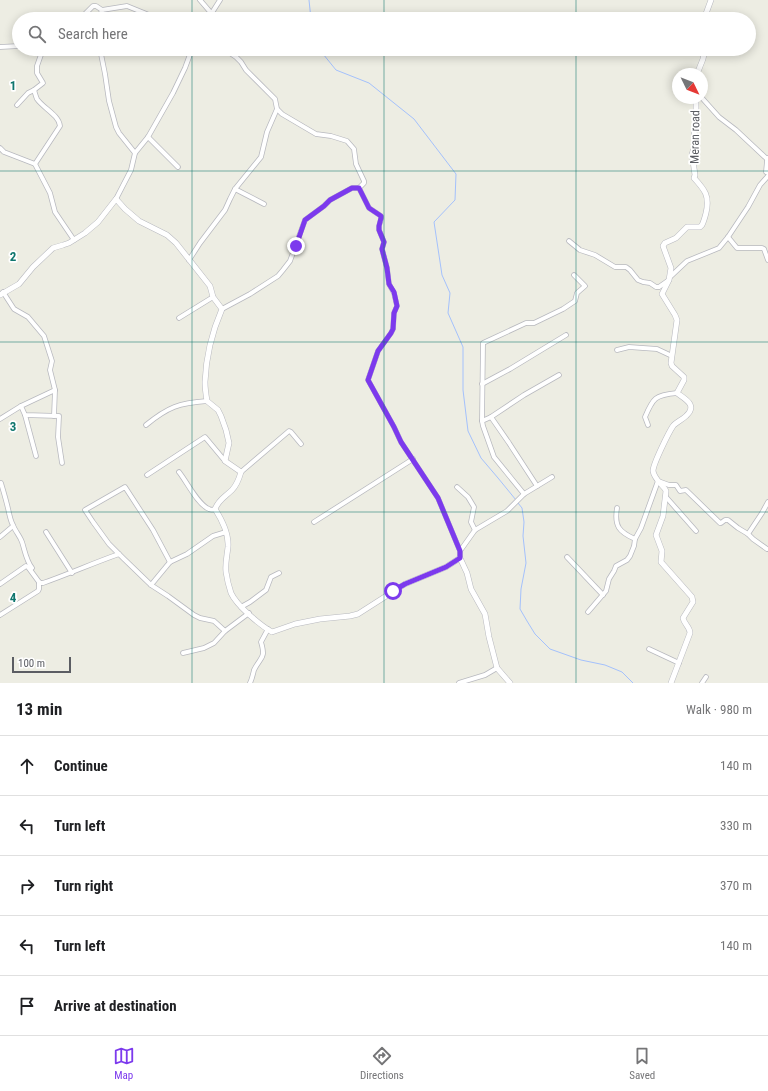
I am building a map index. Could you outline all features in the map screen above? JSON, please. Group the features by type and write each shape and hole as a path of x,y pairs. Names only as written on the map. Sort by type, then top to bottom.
{"street":[{"path":"200,0 210,12"},
{"path":"213,12 220,0"},
{"path":"707,12 711,0"},
{"path":"87,12 93,6 96,6 102,10 127,6 142,12"},
{"path":"0,47 12,46"},
{"path":"17,105 28,93 43,83 37,73 37,66 41,56"},
{"path":"101,56 109,101 116,127 119,133 136,153"},
{"path":"54,416 55,390 50,370 52,361 44,336 28,317 14,309 2,293 19,284 33,267 53,248 63,246 74,240 98,222 116,199 131,170 136,153 148,137 173,93 189,56"},
{"path":"225,461 229,443 226,430 218,410 207,401 205,384 214,327 222,309 250,294 278,276 290,260 305,220 330,200 352,188 359,188 364,183 356,164 354,149 347,141 331,136 316,134 282,114 277,109 275,99 246,70 241,62 234,56"},
{"path":"699,68 704,56"},
{"path":"34,90 37,99 55,116 60,123 60,126 35,164"},
{"name":"Meran road","path":"672,356 677,320 662,294 669,278 671,268 663,246 676,238 687,227 702,225 708,204 707,195 704,188 694,178 695,175 692,154 696,143 694,131 696,121 696,104"},
{"path":"569,242 580,250 595,255 615,267 626,267 638,280 650,283 656,287 669,278 687,261 719,248 748,208 760,185 768,175 766,172 768,158 719,117 707,104"},
{"path":"190,260 200,243 225,210 235,189 261,157 267,132 277,109"},
{"path":"148,137 178,167"},
{"path":"0,148 4,152 35,164 50,193 56,212 74,240"},
{"path":"359,188 369,208 381,216 379,230 384,242 382,249 389,284 394,292 397,306 394,313 393,329 378,351 368,380 401,442 438,498 460,551 460,558 467,573 471,589 486,614 488,637 497,668 510,683"},
{"path":"235,189 264,204"},
{"path":"116,199 139,221 172,239 210,286 214,297 222,309"},
{"path":"728,237 737,248 764,249 768,260"},
{"path":"524,494 494,457 483,426 483,343 526,323 534,322 556,313 575,301 577,294 585,286 574,275"},
{"path":"179,318 214,297"},
{"path":"482,384 566,335"},
{"path":"617,350 629,347 657,349 672,356 672,366 684,377 684,380 677,393"},
{"path":"482,421 559,375"},
{"path":"0,419 21,406 55,390"},
{"path":"648,425 645,417 651,402 655,399 664,394 677,393 689,402 690,412 674,426 653,469 653,473 665,489 666,497 664,500 663,516 656,535 662,551 661,562 693,599 693,602 683,618 689,628 690,633 671,683"},
{"path":"146,425 170,408 188,403 207,401"},
{"path":"21,406 26,415 36,456"},
{"path":"26,415 58,415 60,417 58,437 62,463"},
{"path":"490,417 537,486"},
{"path":"215,509 218,502 233,490 237,484 241,472 289,431 301,444"},
{"path":"147,476 205,437 225,461 241,472"},
{"path":"314,522 413,459"},
{"path":"179,472 197,499 208,509 215,509"},
{"path":"460,551 475,530 507,511 524,494 552,477"},
{"path":"658,481 669,485 676,485 680,491 686,490 720,523 728,520 766,549"},
{"path":"588,612 603,596 609,579 616,566 627,560 630,556 635,539 641,528 658,481"},
{"path":"1,483 13,526 23,543 29,564 41,582"},
{"path":"170,562 153,530 125,487 86,510 92,522 119,554 151,585 194,615 214,621 225,631"},
{"path":"457,487 468,497 474,508 471,522 475,530"},
{"path":"666,497 696,531"},
{"path":"748,534 768,502"},
{"path":"616,508 618,527 626,535 635,539"},
{"path":"215,509 226,532 228,546 226,572 232,594 241,607 272,632 295,624 354,615 405,584 446,567 460,558"},
{"path":"0,537 13,526"},
{"path":"46,532 72,573"},
{"path":"151,585 170,562 187,554 212,536 226,532"},
{"path":"41,582 72,573 90,564 119,554"},
{"path":"567,557 603,596"},
{"path":"0,584 26,566 41,582"},
{"path":"241,607 266,590 271,577 279,573"},
{"path":"0,615 38,591 41,582"},
{"path":"183,653 204,648 214,643 225,631 249,613"},
{"path":"250,683 254,670 263,656 261,642 268,629"},
{"path":"649,648 679,663"},
{"path":"459,683 485,675 497,668"},
{"path":"702,683 706,677"}],"waterway":[{"path":"309,0 310,12"},
{"path":"325,56 336,70 369,83 414,119 456,174 455,200 434,222 442,275 450,293 448,313 463,347 463,390 468,431 481,458 516,500"},
{"path":"518,503 522,508 524,522 523,536 526,563 521,589 520,609 535,634 550,649 581,660 605,665 622,672 633,683"}],"route":[{"path":"296,246 305,220 330,200 352,188 359,188 369,208 381,216 379,230 384,242 382,249 389,284 394,292 397,306 394,313 393,329 378,351 368,380 401,442 438,498 460,551 460,558 446,567 405,584 393,591"}]}
